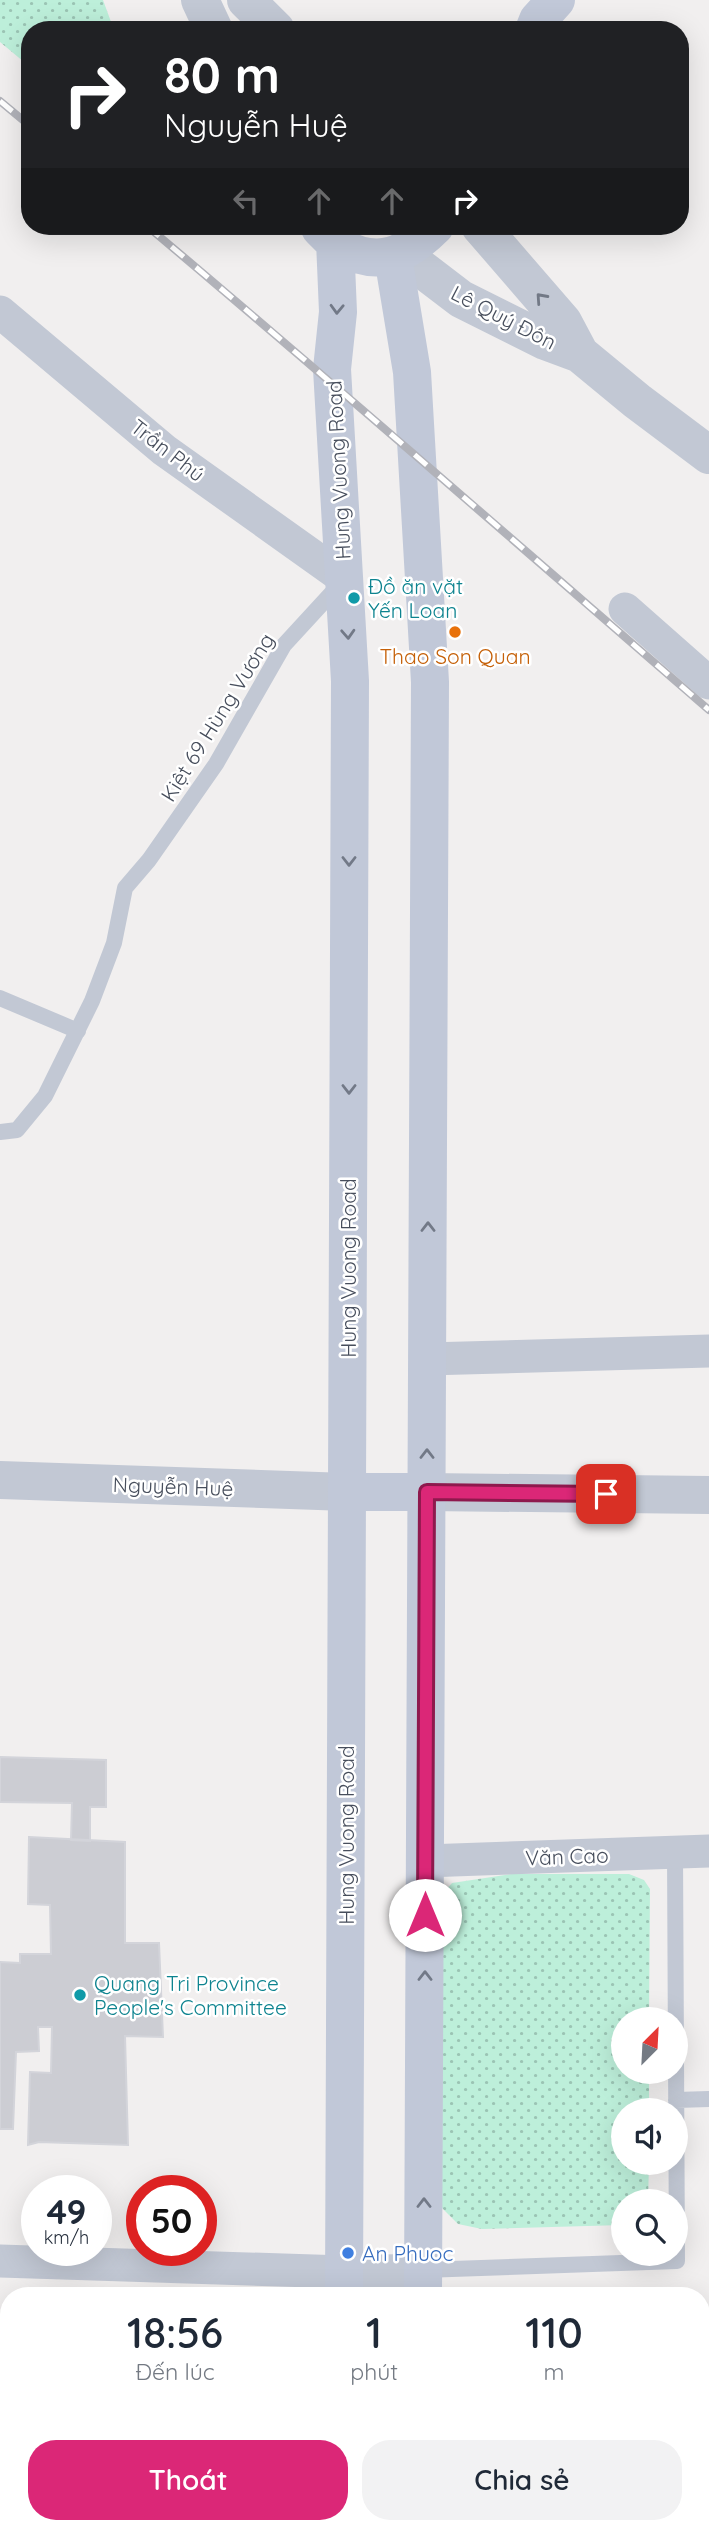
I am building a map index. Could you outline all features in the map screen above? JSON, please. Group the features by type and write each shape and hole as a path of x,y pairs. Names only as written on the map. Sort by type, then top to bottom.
{"main road":[{"name":"Hung Vuong Road","path":"327,235 338,312 332,369 350,681 344,2284"},
{"path":"329,235 340,246 366,256 393,257 418,243 426,235"},
{"path":"393,257 412,372 430,682 423,2283"},
{"path":"347,1492 427,1492"}],"street":[{"path":"200,0 210,21"},
{"path":"246,0 267,21"},
{"name":"Lê Quý Đôn","path":"488,235 563,321 580,354"},
{"name":"Lê Quý Đôn","path":"393,257 419,267 461,299 545,341 580,354 707,452"},
{"name":"Trần Phú","path":"0,312 164,450 345,579"},
{"path":"625,609 709,683"},
{"path":"427,1359 709,1350"},
{"name":"Nguyễn Huệ","path":"0,1480 347,1492"},
{"path":"427,1492 709,1494"},
{"name":"Văn Cao","path":"425,1861 709,1851"},
{"path":"0,2261 344,2284 423,2283"}],"lane":[{"name":"Kiệt 69 Hùng Vương","path":"0,1132 17,1130 45,1096 92,1001 114,943 125,888 149,860 216,764 284,645 345,579"},
{"path":"0,998 78,1031"},
{"path":"675,1852 676,2098"},
{"path":"688,2099 709,2099"},
{"path":"423,2283 677,2261 676,2175"}],"green space":[{"path":"0,0 103,0 111,21 21,21 21,60 0,42"},
{"path":"511,1874 629,1874 644,1880 650,1889 649,2007 611,2007 611,2084 649,2084 649,2098 611,2098 611,2175 649,2175 648,2189 611,2189 611,2225 482,2229 458,2224 432,2198 439,1898 452,1883"}],"building":[{"path":"0,1757 106,1760 106,1807 90,1807 90,1841 71,1840 72,1803 0,1802"},
{"name":"Quang Tri Province People's Committee","path":"29,1837 125,1842 125,1943 159,1943 163,2037 125,2036 128,2145 39,2142 28,2145 30,2072 51,2073 52,2027 38,2027 39,2051 16,2052 13,2129 0,2129 0,1962 20,1963 20,1954 51,1954 50,1905 28,1904"}],"railway":[{"path":"0,101 21,118"},
{"path":"158,235 709,710"}],"place":[{"name":"Đồ ăn vặt Yến Loan","path":"354,598"},
{"name":"Thao Son Quan","path":"455,632"},
{"name":"Quang Tri Province People's Committee","path":"80,1995"},
{"name":"An Phuoc","path":"348,2253"}],"route":[{"path":"425,1915 427,1492 606,1494"}]}
